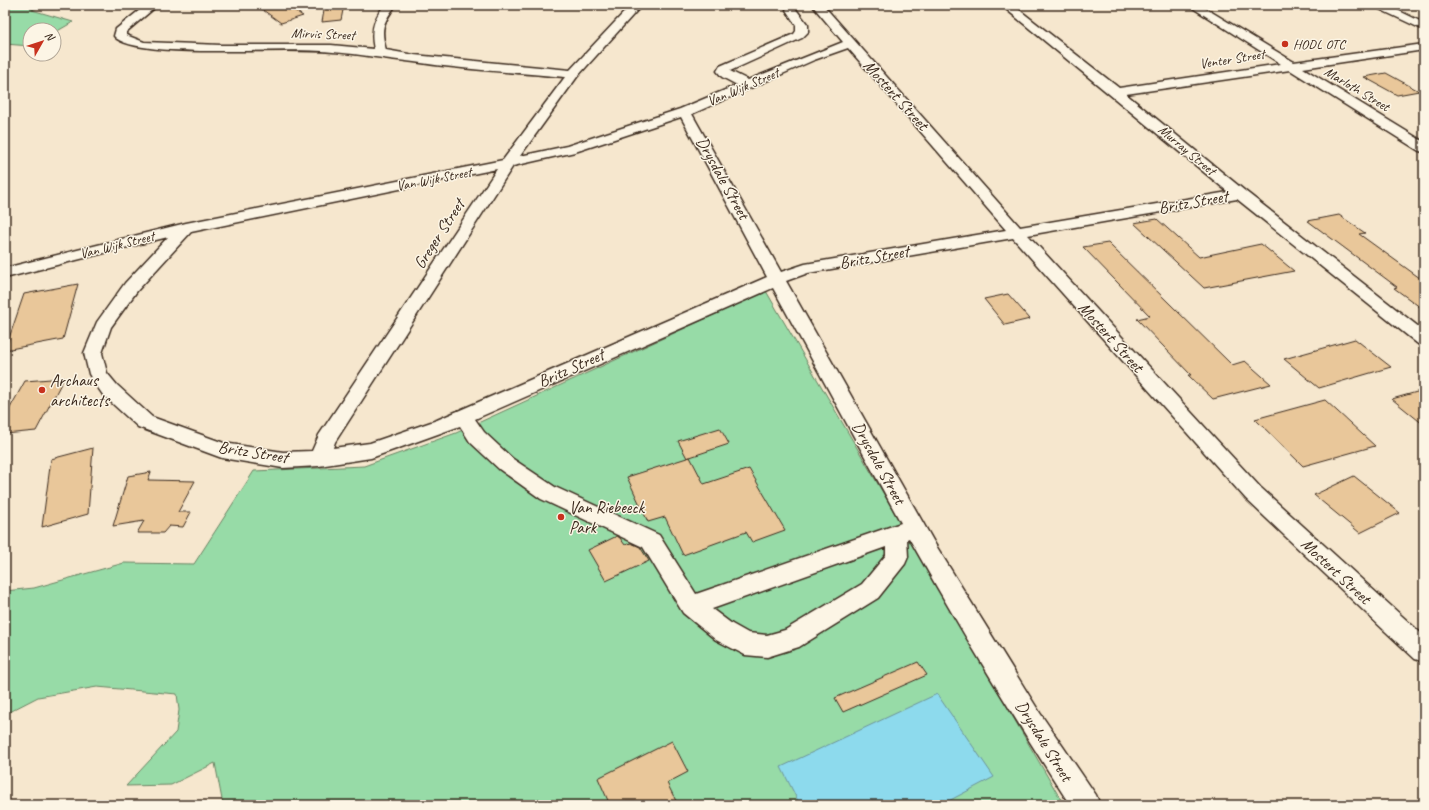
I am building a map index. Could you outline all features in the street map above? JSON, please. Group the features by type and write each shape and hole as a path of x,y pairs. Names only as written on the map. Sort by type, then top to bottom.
{"street":[{"name":"Mirvis Street","path":"153,5 120,31 120,36 143,44 221,48 331,48 381,53 414,59 573,74"},
{"path":"381,53 376,29 383,12 390,5"},
{"name":"Greger Street","path":"319,458 326,440 508,163 573,74 637,5"},
{"name":"Mostert Street","path":"817,5 1016,232 1253,493 1393,624 1424,651"},
{"name":"Murray Street","path":"1006,5 1424,340"},
{"name":"Marloth Street","path":"1193,5 1424,148"},
{"path":"1379,5 1424,27"},
{"path":"747,85 726,74 723,71 724,69 798,36 802,32 802,25 791,10"},
{"name":"Van Wijk Street","path":"5,273 186,228 508,163 570,149 685,112 850,43"},
{"name":"Venter Street","path":"1116,92 1424,47"},
{"name":"Drysdale Street","path":"685,112 778,278 905,531 1086,805"},
{"name":"Britz Street","path":"186,228 131,287 103,326 93,353 98,374 110,390 145,422 222,450 283,460 319,458 371,450 444,425 778,278 805,269 1240,194"},
{"path":"463,416 477,437 506,464 548,493 651,541 691,606 724,632 745,644 767,646 791,639 870,591 897,557 905,531"},
{"path":"691,606 905,531"}],"green space":[{"path":"5,5 41,5 32,10 73,22 62,28 62,22 22,22 22,45 5,44"},
{"name":"Van Riebeeck Park","path":"766,291 1064,805 223,805 215,763 171,785 126,786 176,732 179,710 177,694 97,687 38,697 5,714 5,591 34,588 124,563 194,564 254,471 364,466 456,433"}],"water":[{"path":"937,694 994,777 941,805 800,805 781,767"}],"building":[{"path":"256,5 286,5 303,16 281,23"},
{"path":"325,5 344,5 341,20 322,22"},
{"path":"1386,73 1419,91 1397,95 1364,77"},
{"path":"1339,215 1365,233 1359,234 1424,281 1424,310 1394,288 1397,287 1308,221"},
{"path":"1157,219 1199,257 1261,244 1294,271 1204,288 1134,223"},
{"path":"1108,243 1232,365 1245,361 1271,384 1213,399 1188,375 1191,375 1137,319 1150,316 1083,247"},
{"path":"78,284 63,339 5,350 24,294"},
{"path":"1008,294 1030,319 1005,325 984,299"},
{"path":"1355,339 1391,367 1319,388 1284,359"},
{"path":"64,378 36,431 5,434 5,417 25,381"},
{"path":"1424,390 1424,425 1392,399"},
{"path":"1325,400 1375,446 1303,466 1255,419"},
{"path":"720,428 729,444 687,458 678,441"},
{"path":"93,448 88,514 42,527 51,459"},
{"path":"690,457 704,484 749,469 785,530 752,542 746,532 683,555 665,517 648,522 627,477"},
{"path":"151,472 148,480 195,481 178,512 191,512 183,527 169,526 163,533 137,533 144,521 113,526 128,476"},
{"path":"1354,476 1400,513 1360,533 1314,495"},
{"path":"617,536 625,545 631,543 640,547 649,561 606,581 588,550"},
{"path":"918,662 927,675 843,712 835,698"},
{"path":"672,741 688,772 667,783 678,805 610,805 598,778"}],"place":[{"name":"HODL OTC","path":"1285,44"},
{"name":"Archaus architects","path":"42,390"},
{"name":"Van Riebeeck Park","path":"561,517"}]}
